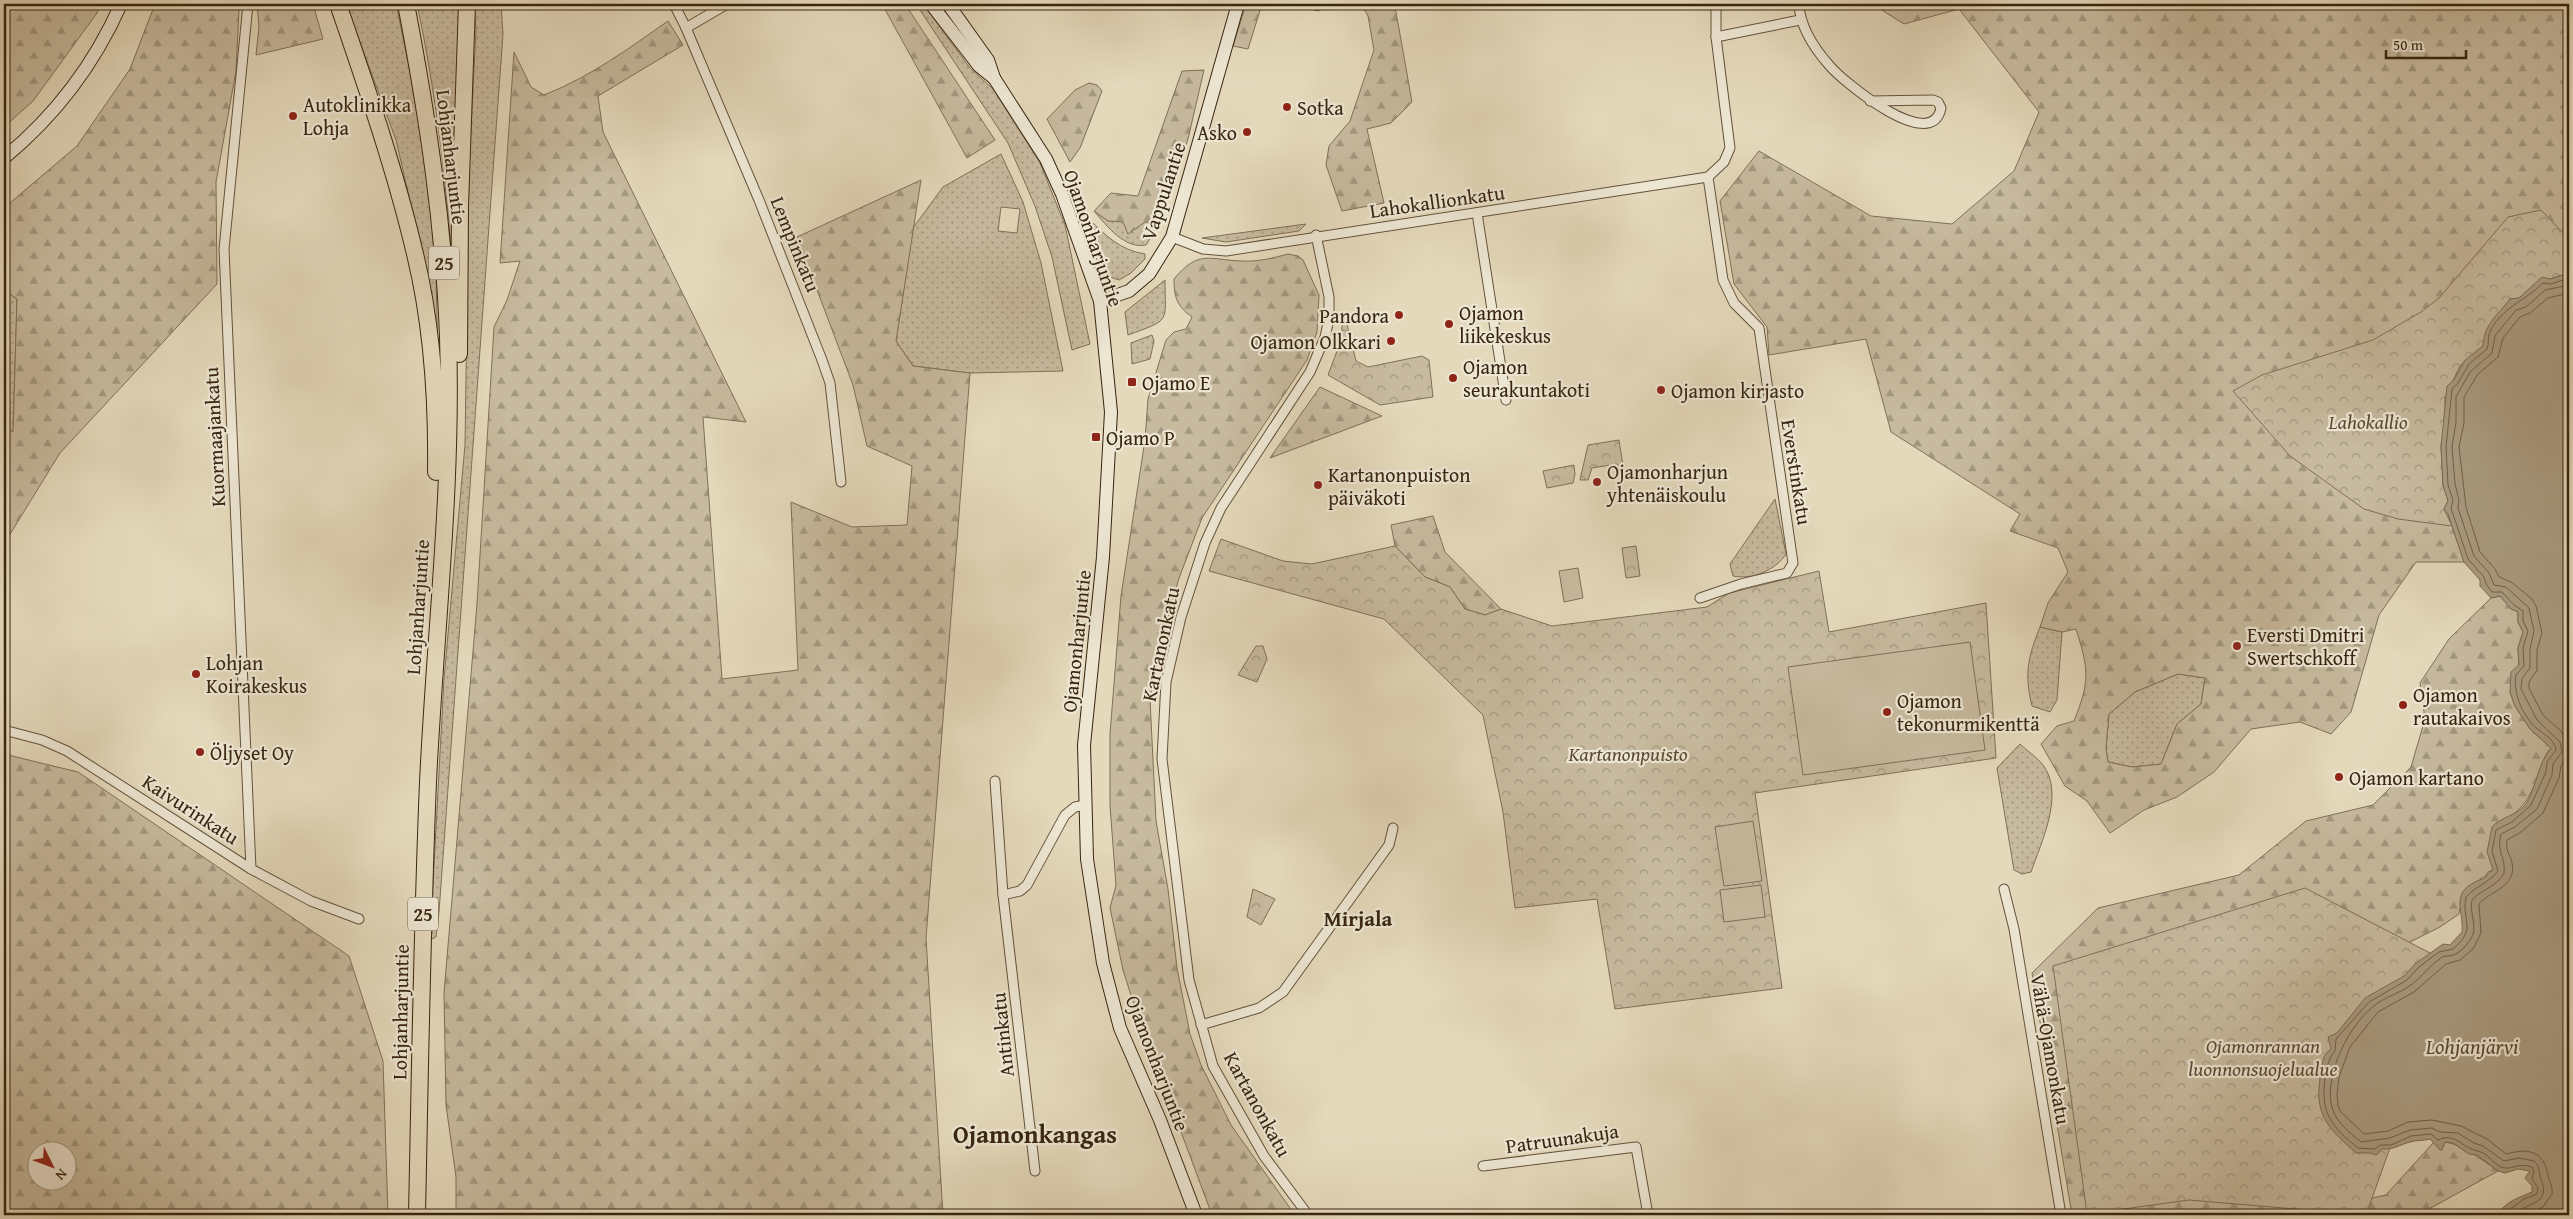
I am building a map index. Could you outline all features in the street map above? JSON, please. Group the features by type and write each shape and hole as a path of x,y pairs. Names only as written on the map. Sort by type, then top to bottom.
{"highway":[{"path":"338,4 398,194 415,254 426,313 436,428 439,614"},
{"name":"Lohjanharjuntie","path":"406,4 423,96 443,259 448,338 448,415 444,525 423,920 417,1215"},
{"path":"444,525 457,424 460,206 468,4"}],"main road":[{"path":"4,158 27,139 80,80 98,50 121,4"},
{"name":"Ojamonharjuntie","path":"931,4 979,66 994,78"},
{"name":"Ojamonharjuntie","path":"948,4 988,60 994,78 1046,160 1062,194 1100,301 1111,412 1103,556 1084,745 1087,859 1102,954 1118,1019 1196,1215"},
{"name":"Vappulantie","path":"1100,301 1129,291 1149,274 1172,237 1238,4"}],"street":[{"name":"Kuormaajankatu","path":"248,4 224,258 251,869"},
{"name":"Lempinkatu","path":"674,4 760,200 830,382 841,482"},
{"path":"686,28 727,4"},
{"path":"1708,177 1724,162 1730,148 1716,37 1716,4"},
{"path":"1799,4 1800,20 1829,65 1845,82 1870,101 1893,115 1922,123 1928,123 1936,118 1941,108 1938,102 1933,100 1870,101"},
{"path":"1716,37 1800,20"},
{"name":"Lahokallionkatu","path":"1172,237 1203,249 1226,251 1316,235 1477,213 1708,177"},
{"name":"Everstinkatu","path":"1700,598 1741,584 1787,573 1793,563 1759,328 1734,303 1723,280 1708,177"},
{"path":"1477,213 1506,400"},
{"name":"Kartanonkatu","path":"1308,1215 1264,1156 1213,1066 1189,980 1165,798 1162,759 1166,682 1180,617 1205,543 1217,516 1310,372 1325,337 1330,318 1329,297 1316,235"},
{"name":"Kaivurinkatu","path":"4,730 42,740 67,751 251,869 311,901 359,919"},
{"name":"Antinkatu","path":"995,781 1003,895 1035,1171"},
{"path":"1003,895 1020,891 1027,884 1065,815 1075,807 1085,805"},
{"path":"1201,1025 1259,1008 1283,992 1389,845 1393,828"},
{"name":"Vähä-Ojamonkatu","path":"2004,889 2014,929 2061,1215"},
{"name":"Patruunakuja","path":"1483,1166 1636,1147 1648,1215"}],"green space":[{"path":"4,4 100,4 97,13 33,101 4,127"},
{"path":"155,4 237,4 239,10 236,71 216,182 217,284 60,453 4,544 4,425 13,432 17,299 4,290 4,208 77,146 130,69"},
{"path":"257,4 313,4 323,39 256,55 259,27"},
{"path":"346,4 396,4 415,98 429,192 435,256 438,367 429,283 396,140"},
{"path":"417,4 462,4 454,290 441,146"},
{"path":"474,4 501,4 503,34 439,912 436,937 430,940 444,679 465,445 469,169 476,30"},
{"path":"882,4 905,4 995,140 967,158"},
{"path":"916,4 923,4 970,68 993,89 1040,163 1065,225 1090,344 1072,350 1052,257 1035,206 1008,143"},
{"path":"1246,4 1262,4 1248,49 1233,46"},
{"path":"1295,4 1332,4 1318,11"},
{"path":"1361,4 1392,4 1396,12 1412,102 1391,123 1367,129 1384,203 1342,211 1326,165 1329,146 1350,121 1374,50 1368,16"},
{"path":"1872,4 2569,4 2569,273 2550,279 2448,514 2464,562 2416,562 2379,615 2351,712 2331,734 2300,722 2251,729 2214,772 2177,797 2144,810 2110,833 2087,801 2065,786 2041,744 2057,726 2074,721 2083,696 2086,675 2076,629 2062,632 2040,627 2048,603 2068,572 2058,548 2010,531 2020,514 1891,432 1866,339 1769,355 1767,327 1734,284 1720,201 1759,151 1871,216 1952,224 2014,171 2039,112 1959,9 1904,24","holes":["2178,674 2205,678 2201,704 2177,724 2161,764 2132,767 2108,762 2106,748 2109,714 2135,692"]},
{"path":"668,21 683,45 598,96 603,132 746,422 703,417 722,679 798,670 791,502 852,527 907,525 912,466 867,446 853,385 797,237 921,180 896,341 913,366 970,373 926,938 943,1215 456,1215 456,1177 446,1105 444,993 477,604 494,327 507,300 520,261 500,263 514,52 531,87 544,95 593,71"},
{"path":"1204,70 1188,139 1160,222 1145,222 1128,234 1123,222 1108,221 1094,211 1111,193 1138,196 1182,71"},
{"path":"1089,83 1097,85 1102,91 1080,148 1070,162 1047,119 1075,90"},
{"path":"1001,154 1023,202 1041,263 1063,371 970,373 913,366 896,341 913,228 943,187","holes":["1001,207 1020,209 1017,233 998,231"]},
{"name":"Lahokallio","path":"2541,210 2567,237 2569,273 2550,279 2519,298 2510,299 2483,346 2460,366 2445,397 2445,421 2441,447 2443,485 2448,501 2444,509 2452,526 2398,519 2364,509 2290,456 2233,391 2262,375 2373,340 2421,312 2439,298 2508,217"},
{"path":"1094,211 1108,221 1160,222 1146,245 1138,245 1123,240"},
{"path":"1086,219 1089,219 1121,246 1145,254 1145,259 1131,273 1119,280 1104,275 1099,267"},
{"path":"1306,224 1299,231 1226,242 1202,238"},
{"path":"1288,254 1298,256 1303,260 1319,295 1317,332 1307,360 1202,518 1179,578 1163,635 1150,699 1156,821 1168,889 1177,968 1190,1034 1201,1065 1231,1125 1295,1215 1212,1215 1136,1011 1123,970 1110,908 1116,885 1110,806 1110,734 1121,596 1145,440 1148,399 1166,340 1174,332 1186,329 1192,317 1177,301 1174,279 1191,263 1205,258 1254,261"},
{"path":"1165,280 1165,312 1163,318 1152,326 1128,335 1125,312"},
{"path":"4,290 17,299 13,432 4,425"},
{"path":"1344,312 1356,361 1368,367 1422,356 1429,360 1433,397 1380,405 1328,375 1340,343"},
{"path":"1152,335 1154,341 1150,359 1132,364 1131,343"},
{"path":"1320,387 1382,416 1270,458"},
{"path":"1619,440 1623,466 1618,467 1617,464 1592,468 1588,480 1580,480 1588,445"},
{"path":"1574,465 1573,483 1547,488 1543,471"},
{"path":"1775,499 1786,554 1776,565 1763,572 1748,576 1733,576 1730,564"},
{"path":"1433,516 1445,552 1501,609 1485,615 1465,609 1450,587 1425,577 1395,546 1391,525"},
{"name":"Kartanonpuisto","path":"1221,539 1283,561 1312,564 1395,546 1425,577 1450,587 1465,609 1485,615 1501,609 1552,626 1707,607 1729,593 1819,571 1829,632 1986,603 1996,758 1755,793 1782,988 1615,1009 1597,899 1515,908 1503,812 1483,715 1384,619 1209,571"},
{"path":"1636,546 1640,576 1626,578 1622,548"},
{"path":"1578,568 1583,598 1564,602 1559,571"},
{"path":"2500,596 2511,609 2518,612 2518,622 2523,632 2518,648 2519,666 2510,692 2515,706 2530,729 2551,748 2524,804 2512,815 2495,824 2491,862 2494,870 2488,872 2484,878 2471,888 2464,898 2459,914 2440,927 2362,966 2341,1205 2386,1195 2434,1142 2439,1148 2445,1142 2452,1143 2473,1154 2498,1171 2418,1215 2072,1215 2032,973 2098,908 2239,875 2306,821 2373,805 2411,767 2425,719 2420,683 2449,639 2491,598"},
{"path":"2040,627 2062,632 2057,700 2050,712 2032,706 2028,684 2030,657"},
{"name":"Ojamon tekonurmikenttä","path":"1970,642 1985,750 1803,775 1788,667"},
{"path":"1256,646 1263,646 1267,659 1257,682 1238,675"},
{"path":"2178,674 2205,678 2201,704 2177,724 2161,764 2132,767 2108,762 2106,748 2109,714 2135,692"},
{"path":"2020,744 2043,765 2049,777 2052,790 2049,819 2040,847 2031,872 2022,874 2014,870 1997,768"},
{"path":"4,754 78,772 349,956 383,1061 388,1215 4,1215"},
{"path":"1753,821 1762,881 1724,886 1715,827"},
{"path":"1761,885 1765,917 1724,922 1720,890"},
{"name":"Ojamonrannan luonnonsuojelualue","path":"2305,888 2455,966 2366,1215 2189,1200 2087,1214 2053,966"},
{"path":"1253,889 1275,899 1261,925 1247,917"}],"water":[{"name":"Lohjanjärvi","path":"2569,273 2569,1215 2496,1215 2509,1203 2532,1192 2532,1186 2525,1178 2530,1171 2518,1169 2505,1173 2498,1171 2477,1155 2469,1154 2453,1143 2445,1142 2442,1150 2440,1150 2430,1139 2412,1141 2393,1148 2382,1149 2376,1155 2356,1153 2337,1135 2325,1119 2319,1099 2319,1087 2323,1059 2331,1049 2328,1037 2337,1033 2365,998 2404,976 2415,964 2443,944 2450,945 2462,932 2461,895 2471,884 2484,878 2493,870 2487,852 2492,827 2520,810 2527,802 2543,760 2551,748 2530,729 2515,706 2510,692 2511,672 2519,665 2518,648 2523,632 2518,622 2518,612 2511,609 2500,596 2491,598 2480,586 2480,580 2464,562 2448,514 2444,509 2448,501 2443,485 2441,447 2447,386 2454,380 2465,360 2483,346 2486,332 2492,321 2510,299 2519,298 2542,277 2550,279"}],"place":[{"name":"Sotka","path":"1287,107"},
{"name":"Autoklinikka Lohja","path":"293,116"},
{"name":"Asko","path":"1247,132"},
{"name":"Pandora","path":"1399,315"},
{"name":"Ojamon liikekeskus","path":"1449,324"},
{"name":"Ojamon Olkkari","path":"1391,341"},
{"name":"Ojamon seurakuntakoti","path":"1453,378"},
{"name":"Ojamo E","path":"1132,382"},
{"name":"Ojamon kirjasto","path":"1661,390"},
{"name":"Ojamo P","path":"1096,437"},
{"name":"Ojamonharjun yhtenäiskoulu","path":"1597,482"},
{"name":"Kartanonpuiston päiväkoti","path":"1318,485"},
{"name":"Eversti Dmitri Swertschkoff","path":"2237,646"},
{"name":"Lohjan Koirakeskus","path":"196,674"},
{"name":"Ojamon rautakaivos","path":"2403,705"},
{"name":"Ojamon tekonurmikenttä","path":"1887,712"},
{"name":"Öljyset Oy","path":"200,752"},
{"name":"Ojamon kartano","path":"2339,777"}],"district":[{"name":"Mirjala","path":"1358,918"},
{"name":"Ojamonkangas","path":"1035,1134"}]}
